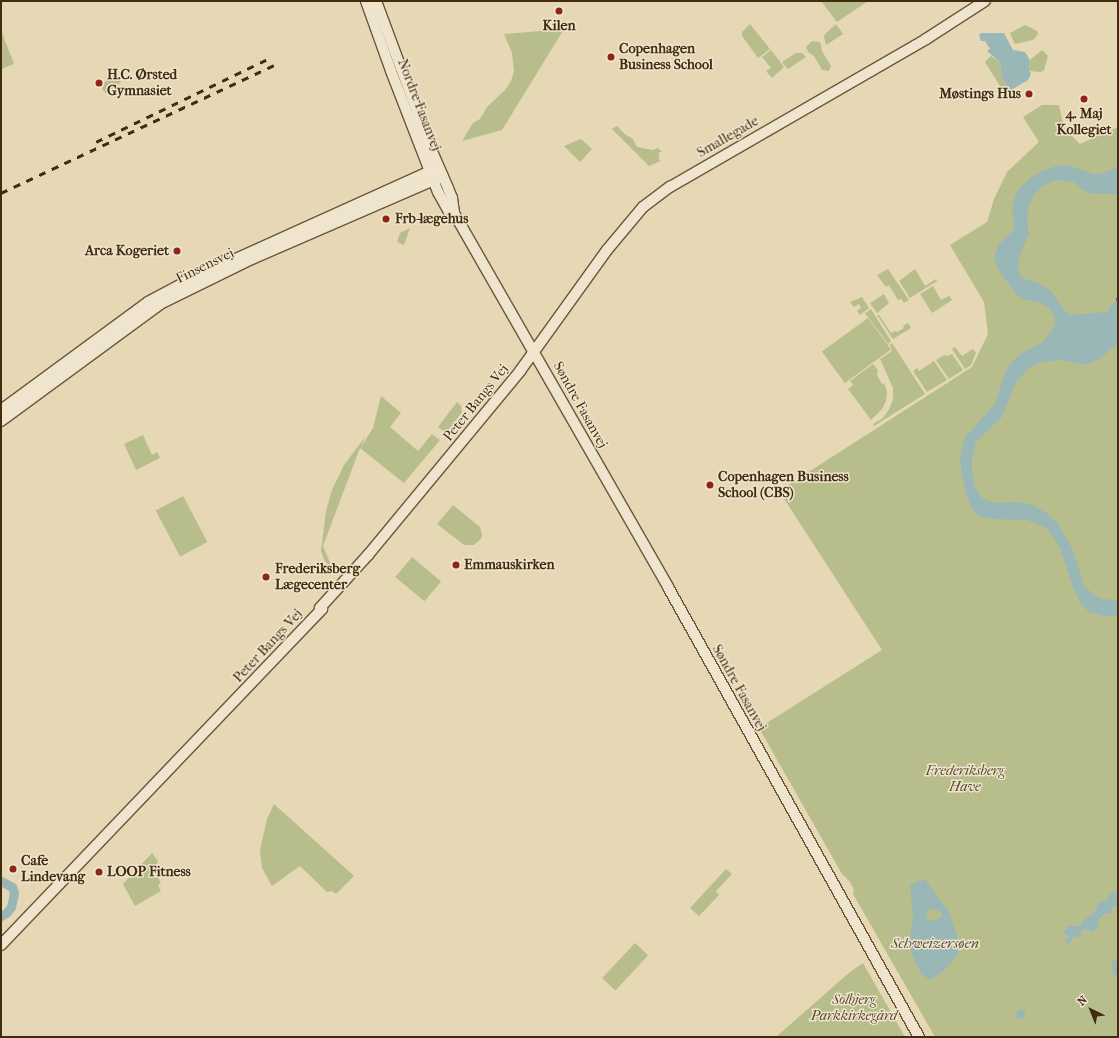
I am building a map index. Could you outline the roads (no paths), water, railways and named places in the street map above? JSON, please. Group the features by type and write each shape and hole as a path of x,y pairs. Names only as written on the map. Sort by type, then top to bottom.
{"street":[{"name":"Nordre Fasanvej","path":"366,1 436,174 452,198 454,213 534,352"},
{"name":"Nordre Fasanvej","path":"376,1 436,174"},
{"name":"Smallegade","path":"534,352 607,250 627,225 647,204 677,183 937,32 985,1"},
{"name":"Finsensvej","path":"1,421 148,302 178,290 252,255 436,174"},
{"name":"Peter Bangs Vej","path":"1,945 322,609 320,608 378,543 534,352"},
{"name":"Søndre Fasanvej","path":"534,352 668,587 919,1037"},
{"name":"Finsensvej","path":"1,410 67,367"}],"water":[{"path":"981,33 1004,33 1013,50 1025,52 1030,60 1029,70 1031,74 1028,80 1011,90 1002,78 1000,62 987,51 990,49 985,41 981,41 979,35"},
{"path":"1066,165 1098,175 1118,167 1118,194 1092,194 1082,189 1076,183 1064,180 1053,181 1042,187 1034,195 1029,205 1027,216 1029,234 1021,252 1018,264 1019,273 1022,278 1038,283 1048,289 1064,310 1071,315 1107,312 1118,297 1118,343 1099,359 1086,365 1059,360 1042,362 1029,368 1016,382 1002,417 976,442 972,460 972,471 975,488 983,499 997,503 1014,502 1031,504 1047,513 1058,523 1073,550 1084,586 1096,596 1103,599 1118,600 1118,614 1108,617 1089,612 1081,604 1074,590 1059,545 1046,528 1027,520 992,519 978,516 972,508 966,495 961,467 960,456 965,437 995,403 1006,371 1011,363 1022,353 1043,342 1055,324 1054,315 1048,307 1040,303 1023,299 1015,293 1000,272 994,258 998,245 1014,230 1012,206 1017,192 1030,178 1056,166"},
{"name":"Schweizersøen","path":"925,880 949,911 960,945 959,953 950,964 930,980 921,974 911,952 910,939 913,917 910,886 918,881","holes":["930,908 942,912 942,917 933,921 928,920 926,913"]},
{"path":"1114,892 1118,893 1117,907 1112,906 1112,913 1103,914 1102,918 1098,919 1098,926 1093,932 1082,929 1081,936 1073,937 1069,945 1065,941 1069,936 1064,934 1065,929 1069,926 1081,926 1082,922 1094,914 1099,902 1107,901 1110,894"},
{"path":"1118,957 1118,962 1116,964 1118,973 1116,976 1113,974 1112,962"},
{"path":"1021,1009 1024,1011 1026,1017 1016,1019 1015,1014"}],"waterway":[{"path":"1,881 12,887 14,893 11,907 1,916"}],"railway":[{"path":"96,142 272,57"},
{"path":"1,193 274,65"}],"place":[{"name":"Kilen","path":"559,11"},
{"name":"Copenhagen Business School","path":"611,57"},
{"name":"H.C. Ørsted Gymnasiet","path":"99,83"},
{"name":"Møstings Hus","path":"1029,94"},
{"name":"4. Maj Kollegiet","path":"1084,99"},
{"name":"Frb-lægehus","path":"386,219"},
{"name":"Arca Kogeriet","path":"177,251"},
{"name":"Copenhagen Business School (CBS)","path":"710,485"},
{"name":"Emmauskirken","path":"456,565"},
{"name":"Frederiksberg Lægecenter","path":"266,577"},
{"name":"Cafe Lindevang","path":"13,869"},
{"name":"LOOP Fitness","path":"99,872"}],"park label":[{"name":"Frederiksberg Have","path":"965,780"},
{"name":"Solbjerg Parkkirkegård","path":"854,1008"}]}
